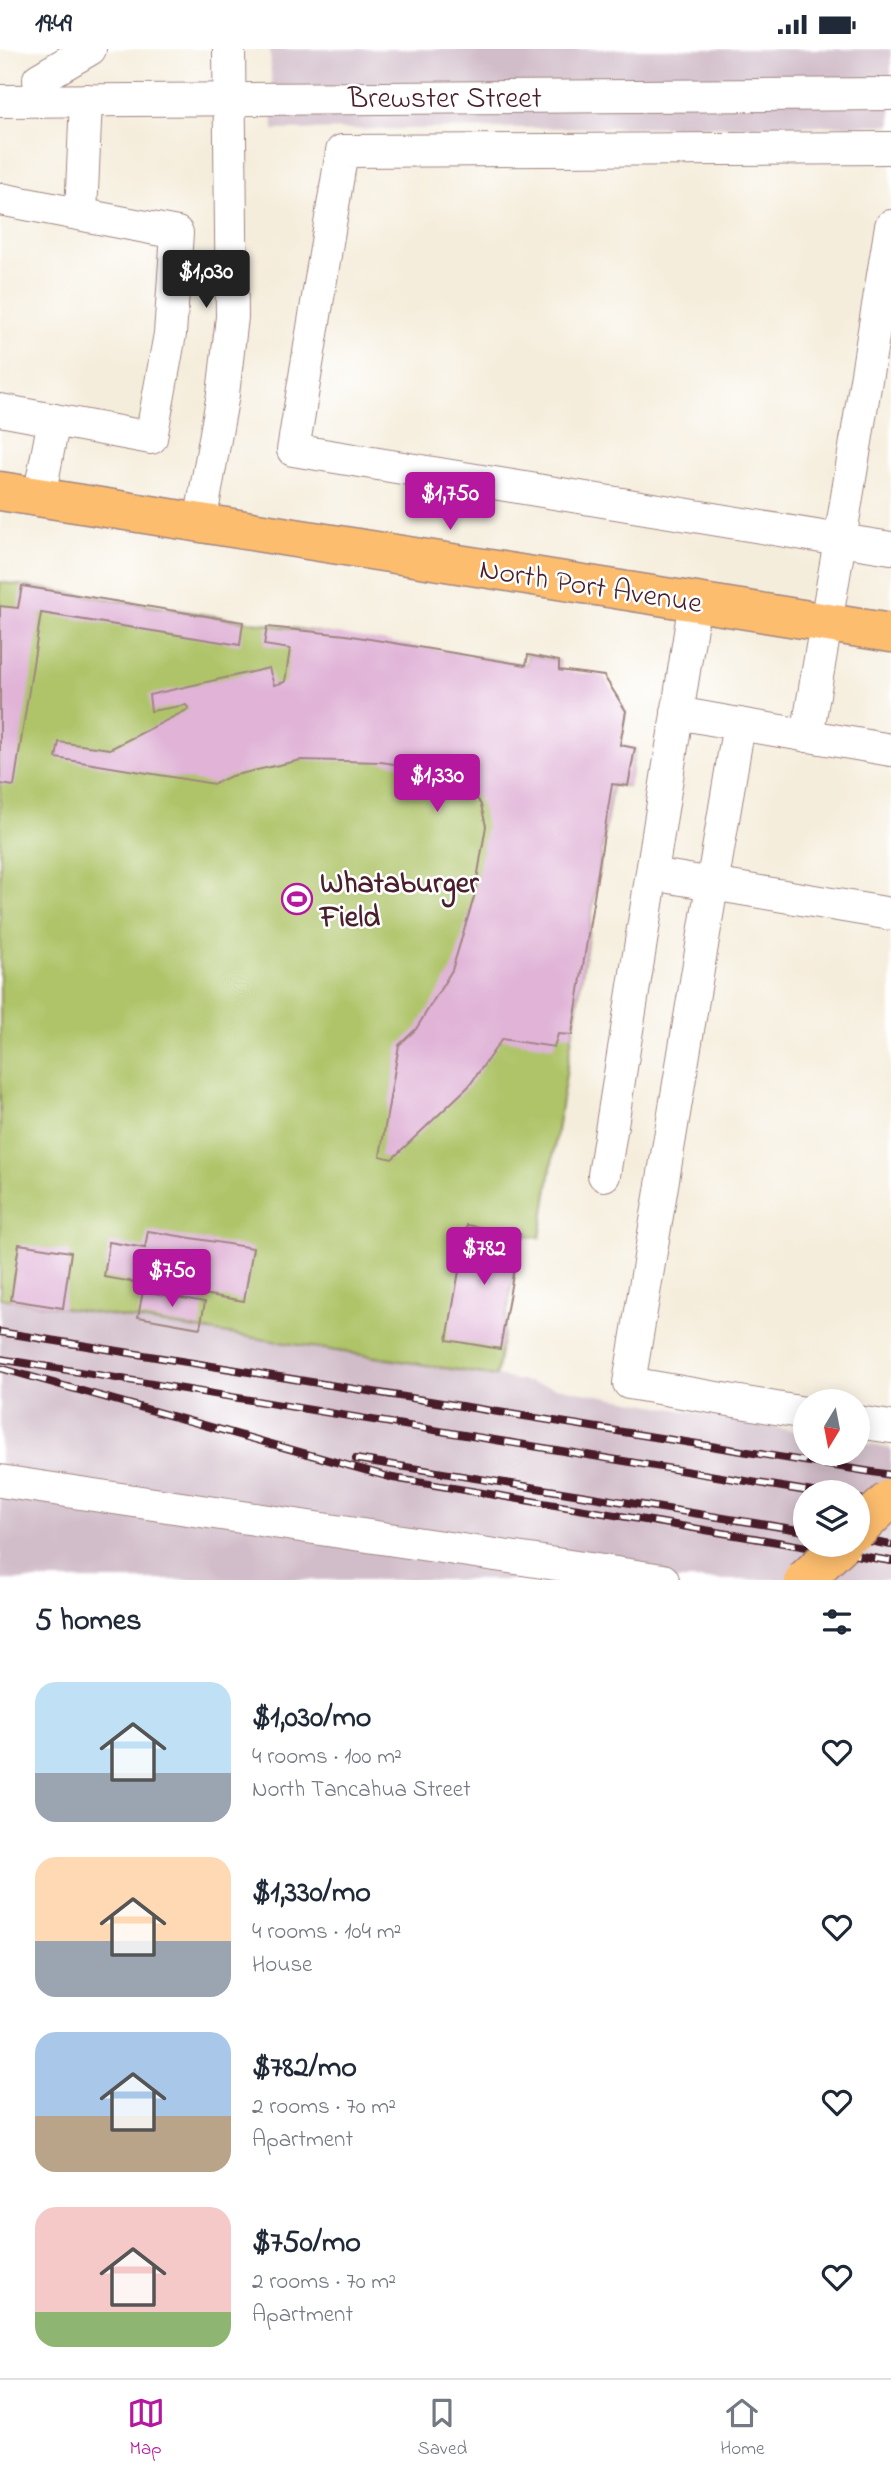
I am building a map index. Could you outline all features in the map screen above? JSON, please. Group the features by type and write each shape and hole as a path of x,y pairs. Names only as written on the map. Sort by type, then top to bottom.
{"main road":[{"name":"North Port Avenue","path":"0,491 891,633"},
{"path":"870,1519 891,1499"},
{"path":"804,1580 828,1557"}],"street":[{"path":"41,101 39,79 90,49"},
{"path":"200,523 223,394 232,317 229,49"},
{"name":"Brewster Street","path":"0,101 891,94"},
{"path":"80,214 86,100"},
{"path":"891,148 342,151 293,450 891,548"},
{"path":"0,199 177,233 170,334 151,438 0,410"},
{"path":"807,736 891,226"},
{"path":"39,497 54,420"},
{"path":"604,1175 695,601"},
{"path":"677,713 891,750"},
{"path":"739,724 629,1383 793,1411"},
{"path":"652,874 891,913"},
{"path":"870,1424 891,1427"},
{"path":"0,1481 663,1580"}],"shaded area":[{"path":"270,49 891,49 891,125 273,130"},
{"path":"0,1298 496,1376 793,1431 793,1467 870,1467 870,1445 891,1449 891,1580 0,1580"}],"green space":[{"name":"Whataburger Field","path":"0,582 526,665 528,655 559,661 559,670 626,711 620,745 635,749 628,786 612,785 540,1238 520,1235 496,1376 0,1298"}],"building":[{"path":"22,586 243,622 240,645 41,613 14,786 0,784 0,606 18,608"},
{"path":"267,627 346,635 526,665 528,655 559,661 559,670 604,676 626,711 620,745 635,748 628,786 612,784 572,1035 558,1034 554,1047 502,1039 469,1086 392,1159 380,1156 399,1045 416,1029 452,970 474,897 486,826 481,805 468,784 449,772 381,762 301,760 231,776 214,784 56,758 59,742 110,749 189,709 186,705 151,711 149,695 269,668 274,685 285,682 290,649 264,645"},
{"path":"467,1225 520,1234 500,1349 447,1340"},
{"path":"148,1231 253,1248 244,1301 104,1277 109,1242 145,1248"},
{"path":"19,1244 71,1252 63,1308 11,1300"},
{"path":"143,1291 205,1302 200,1328 138,1317"}],"railway":[{"path":"0,1332 891,1475"},
{"path":"0,1359 793,1489"},
{"path":"0,1368 393,1478 891,1561"},
{"path":"356,1459 793,1529"},
{"path":"870,1501 891,1504"},
{"path":"870,1541 891,1545"}],"place":[{"name":"Whataburger Field","path":"297,899"}]}
